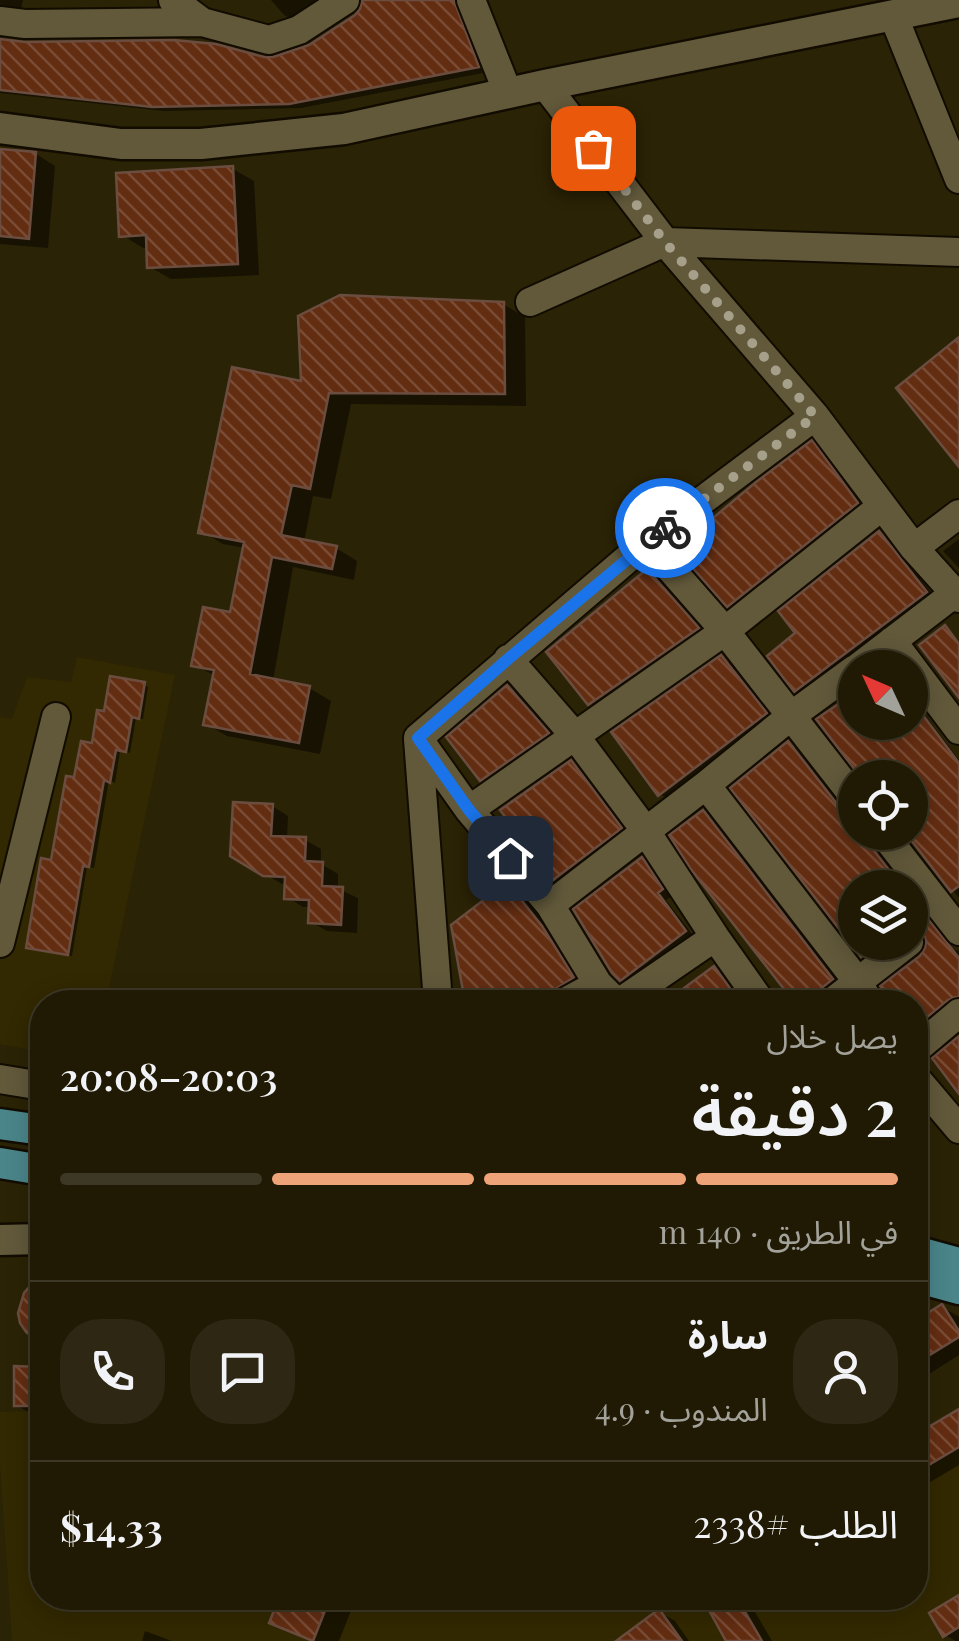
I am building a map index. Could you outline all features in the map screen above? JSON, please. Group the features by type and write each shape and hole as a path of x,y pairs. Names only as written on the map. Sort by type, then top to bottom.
{"main road":[{"path":"0,1124 30,1128"},
{"path":"0,1163 30,1168"},
{"path":"928,1255 959,1263"},
{"path":"928,1281 959,1289"}],"street":[{"path":"173,0 202,22"},
{"path":"17,15 202,22 269,40 299,30 345,0"},
{"path":"471,0 508,93"},
{"path":"0,128 121,144 200,144 344,129 959,2"},
{"path":"893,15 959,180"},
{"path":"544,85 665,242 815,416 914,548 957,596 881,650"},
{"path":"530,302 665,242 959,252"},
{"path":"418,738 648,542 815,416"},
{"path":"469,810 725,631 882,506"},
{"path":"914,548 959,514"},
{"path":"648,542 725,631 838,776"},
{"path":"892,642 959,730"},
{"path":"508,659 575,736 646,830 752,990"},
{"path":"550,905 838,681"},
{"path":"0,942 56,717"},
{"path":"418,738 469,810 550,905 607,990"},
{"path":"418,738 437,990"},
{"path":"706,784 861,990"},
{"path":"897,850 954,916 928,931"},
{"path":"621,990 714,937"},
{"path":"865,990 892,960"},
{"path":"928,1039 959,1014"},
{"path":"0,1079 30,1084"},
{"path":"928,1092 959,1129"},
{"path":"0,1240 30,1239"}],"shaded area":[{"path":"77,657 175,675 109,990 30,990 30,1050 0,1044 0,717 12,719 27,677 71,682"},
{"path":"959,1409 959,1595 929,1613 945,1641 12,1641 0,1412 30,1411 30,1610 928,1610 928,1427"}],"building":[{"path":"362,0 454,0 479,67 289,104 152,107 0,90 0,39 174,40 216,44 273,57 309,45 355,15"},
{"path":"0,149 36,152 29,239 0,236"},
{"path":"233,166 238,264 147,268 146,235 119,237 116,173"},
{"path":"340,295 504,302 505,394 329,393 310,489 292,485 281,535 337,546 332,569 272,557 250,674 310,686 299,743 203,725 214,670 191,666 203,607 230,612 244,542 198,533 232,367 301,381 298,316"},
{"path":"959,337 959,467 896,388"},
{"path":"812,440 858,503 727,607 676,549"},
{"path":"879,531 927,592 850,650 838,650 838,659 794,692 767,656 795,633 778,611"},
{"path":"647,569 699,628 588,705 546,652"},
{"path":"945,625 959,644 959,698 928,657 928,650 919,645"},
{"path":"721,655 767,713 658,796 611,732"},
{"path":"110,676 145,682 139,719 132,717 126,752 116,750 110,783 104,780 89,867 83,866 68,955 26,948 41,858 51,860 66,776 74,777 81,741 92,743 97,710 104,711"},
{"path":"507,685 549,733 480,781 446,737"},
{"path":"838,704 838,740 928,740 928,722 959,763 959,886 951,892 919,850 928,850 928,760 847,760 816,719"},
{"path":"788,741 838,805 838,850 873,850 889,870 838,870 838,927 730,788"},
{"path":"571,760 622,828 553,880 500,810"},
{"path":"233,802 273,804 271,836 306,837 305,861 323,862 322,886 343,887 341,925 308,923 309,900 284,899 285,877 263,876 230,856"},
{"path":"703,810 833,979 819,990 785,990 669,835"},
{"path":"642,857 663,889 658,893 686,931 620,981 573,909"},
{"path":"507,882 542,926 574,977 554,990 463,990 451,925"},
{"path":"928,919 959,958 959,996 928,1016 928,990 883,990 880,986 915,960 928,960"},
{"path":"714,966 731,990 681,990"},
{"path":"959,1036 959,1094 932,1058"},
{"path":"30,1286 30,1335 18,1313"},
{"path":"942,1304 959,1337 928,1356 928,1313"},
{"path":"14,1366 30,1367 30,1406 14,1406"},
{"path":"959,1409 959,1447 928,1465 928,1427"},
{"path":"959,1595 959,1627 943,1637 929,1613"},
{"path":"274,1610 325,1610 313,1641 269,1623"},
{"path":"660,1610 682,1641 616,1641"},
{"path":"709,1610 744,1610 762,1641 726,1641"}],"way so far":[{"path":"593,148 665,242 815,416 665,528"}],"route":[{"path":"510,858 469,810 418,738 665,528"}]}
